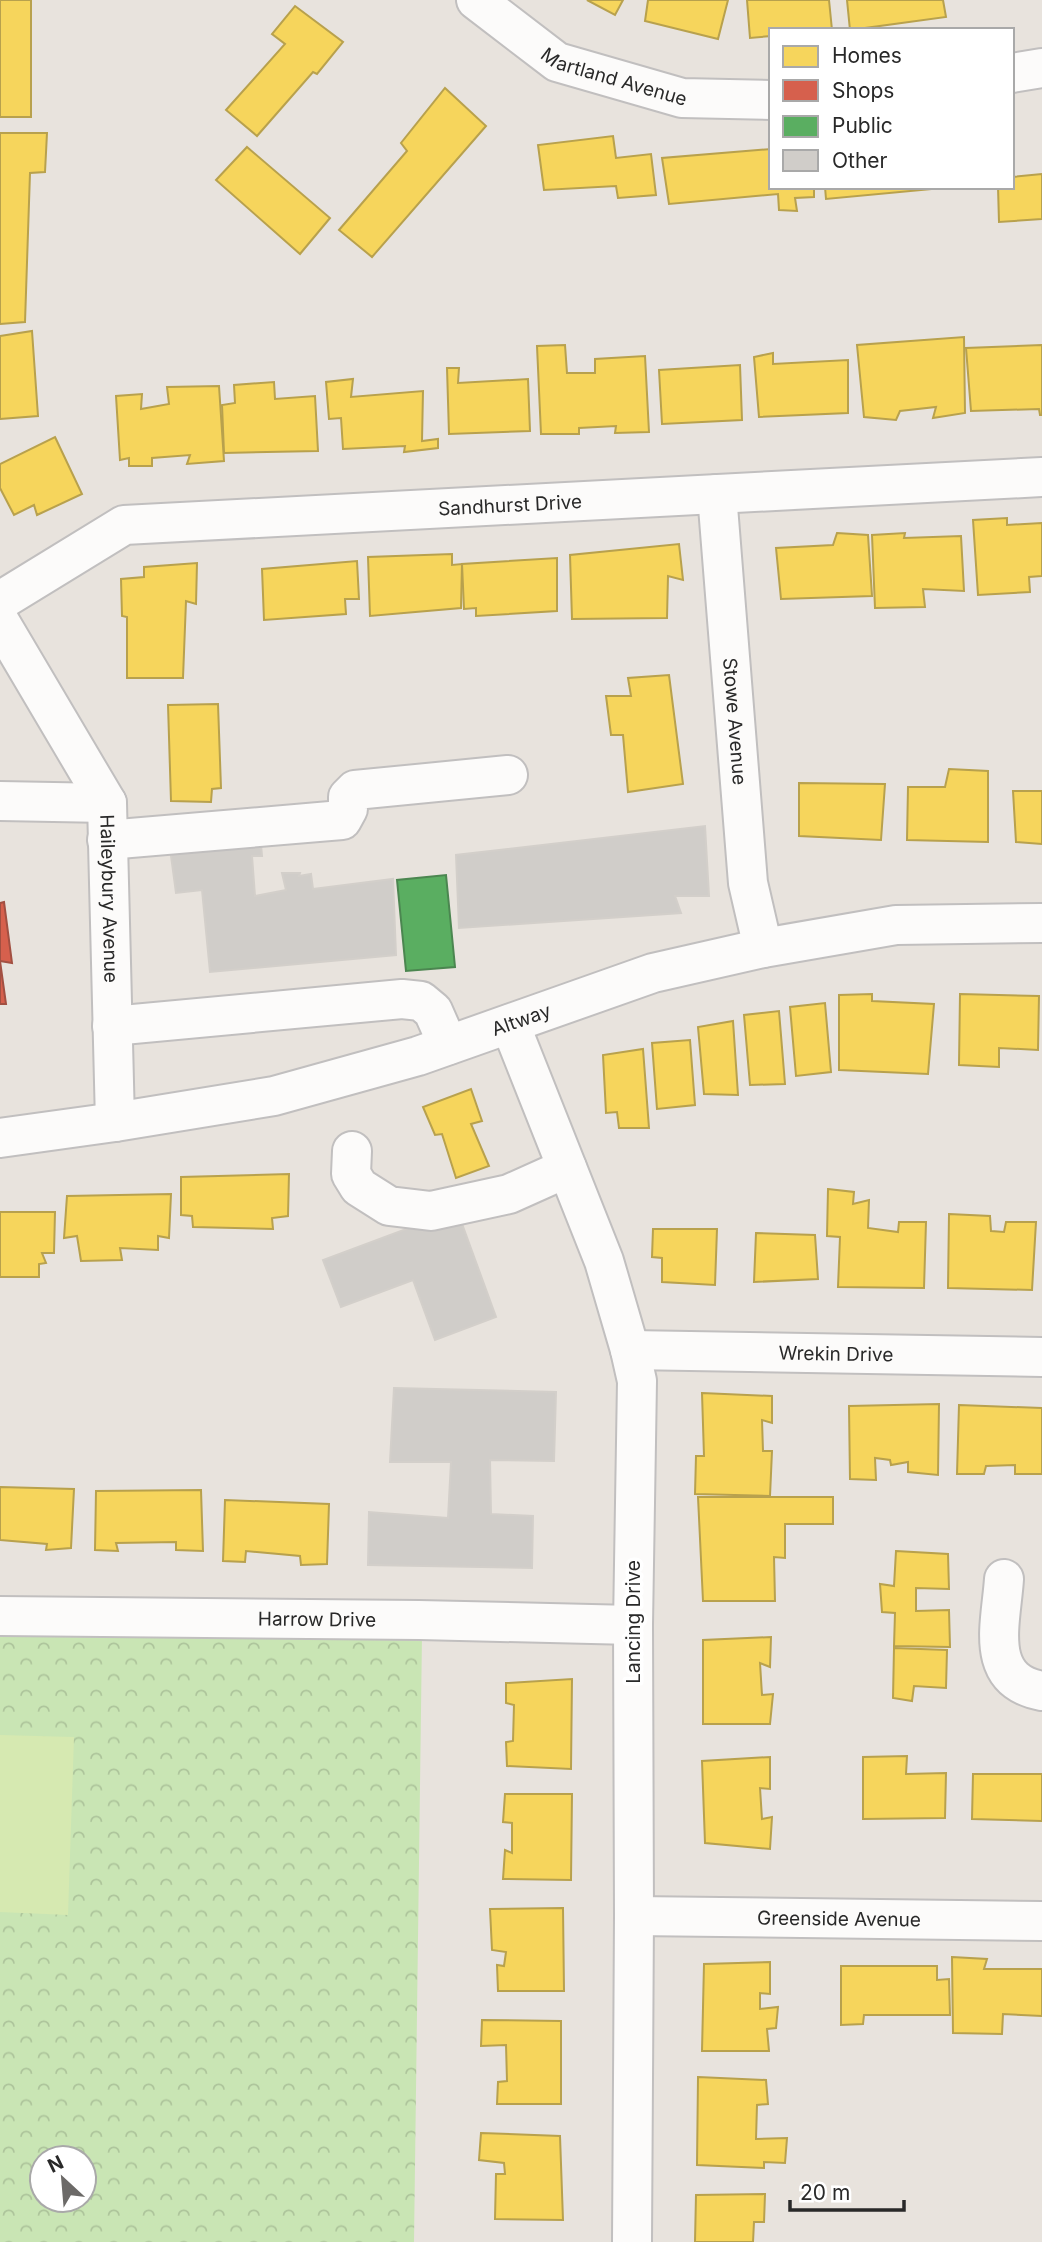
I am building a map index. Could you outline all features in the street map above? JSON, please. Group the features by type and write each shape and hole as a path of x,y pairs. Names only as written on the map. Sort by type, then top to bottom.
{"street":[{"name":"Martland Avenue","path":"476,0 557,62 682,98 769,100"},
{"path":"1014,73 1042,68"},
{"name":"Sandhurst Drive","path":"0,601 124,525 1042,477"},
{"name":"Stowe Avenue","path":"717,494 748,883 763,948"},
{"name":"Haileybury Avenue","path":"0,622 107,822 116,1122"},
{"path":"0,801 107,822 342,820 348,809 348,797 355,790 508,775"},
{"name":"Altway","path":"0,1138 274,1096 448,1045 653,973 763,948 897,925 1042,923"},
{"path":"113,1026 402,999 421,1001 433,1011 448,1045"},
{"name":"Lancing Drive","path":"510,1024 604,1261 630,1350 636,1381 632,2242"},
{"path":"352,1151 351,1174 359,1187 389,1206 431,1211 509,1194 567,1168"},
{"name":"Wrekin Drive","path":"630,1350 1042,1357"},
{"path":"1004,1579 999,1654 1006,1672 1021,1686 1042,1691"},
{"name":"Harrow Drive","path":"0,1616 633,1625"},
{"name":"Greenside Avenue","path":"634,1916 1042,1921"}],"green space":[{"path":"0,1624 422,1635 414,2242 0,2242"},
{"path":"0,1735 74,1737 68,1915 0,1912"}],"building: Homes":[{"path":"0,0 31,0 31,117 0,117"},
{"path":"587,0 623,0 615,15"},
{"path":"648,0 728,0 718,39 645,21"},
{"path":"747,0 829,0 832,28 769,28 769,36 750,38"},
{"path":"847,0 943,0 946,17 850,28"},
{"path":"295,6 343,42 317,74 313,72 257,136 226,110 285,44 272,34"},
{"path":"445,88 486,126 372,257 339,230 407,151 401,143"},
{"path":"0,133 47,133 45,172 30,173 25,322 0,324"},
{"path":"613,136 616,158 651,154 656,195 618,198 616,186 544,190 538,145"},
{"path":"247,147 330,218 300,254 216,180"},
{"path":"769,149 769,189 814,189 814,197 795,198 797,211 779,210 778,194 669,204 662,158"},
{"path":"1042,174 1042,219 999,222 998,189 1014,189 1014,177"},
{"path":"825,189 932,189 826,199"},
{"path":"32,331 38,416 0,419 0,336"},
{"path":"964,337 965,413 933,418 936,407 900,411 896,420 864,417 857,345"},
{"path":"565,345 567,373 595,373 595,359 645,356 649,432 615,433 616,426 579,428 579,434 541,434 537,346"},
{"path":"1042,345 1042,415 1039,409 971,411 966,348"},
{"path":"773,353 773,364 848,360 848,413 759,417 754,357"},
{"path":"740,365 742,420 662,424 659,370"},
{"path":"447,368 459,368 458,383 528,379 530,431 449,434"},
{"path":"353,379 351,397 423,391 422,441 438,439 438,448 404,452 405,446 343,449 341,418 329,419 326,382"},
{"path":"274,382 275,399 315,396 318,451 224,453 222,405 235,403 234,385"},
{"path":"219,386 224,461 187,464 190,455 152,458 152,466 129,466 129,458 120,460 116,396 142,394 141,409 169,404 167,387"},
{"path":"55,437 82,494 37,515 34,505 14,515 0,488 0,464"},
{"path":"1007,518 1007,525 1042,523 1042,576 1029,577 1030,592 978,595 973,520"},
{"path":"837,533 868,535 872,596 781,599 776,548 833,545"},
{"path":"905,533 904,538 961,536 964,591 923,589 925,607 875,608 872,535"},
{"path":"679,544 683,580 668,576 667,618 572,619 570,555"},
{"path":"452,554 452,565 462,564 461,608 370,616 368,557"},
{"path":"557,558 557,611 476,616 476,608 464,609 462,564"},
{"path":"357,561 359,599 345,599 346,614 264,620 262,569"},
{"path":"197,563 196,604 186,601 183,678 127,678 127,617 122,616 121,579 144,577 144,567"},
{"path":"669,675 683,784 628,792 623,735 611,735 606,696 631,696 628,678"},
{"path":"218,704 221,788 212,789 211,802 171,801 168,705"},
{"path":"949,769 988,771 988,842 907,840 908,787 945,787"},
{"path":"799,783 885,784 881,840 799,836"},
{"path":"1013,791 1042,791 1042,844 1016,842"},
{"path":"872,994 872,1001 934,1004 928,1074 839,1070 839,995"},
{"path":"960,994 1039,996 1038,1050 999,1048 999,1067 959,1065"},
{"path":"825,1003 831,1072 796,1076 790,1007"},
{"path":"779,1011 785,1084 750,1085 744,1015"},
{"path":"733,1021 738,1095 704,1094 698,1027"},
{"path":"690,1040 695,1105 657,1109 652,1043"},
{"path":"643,1049 649,1128 619,1128 617,1112 606,1113 603,1055"},
{"path":"471,1089 482,1121 471,1124 489,1166 456,1178 442,1134 435,1135 423,1107"},
{"path":"289,1174 288,1216 272,1218 273,1229 193,1227 192,1216 181,1215 181,1177"},
{"path":"828,1189 854,1192 853,1204 869,1200 868,1228 898,1232 899,1222 926,1222 924,1288 838,1287 840,1237 827,1236"},
{"path":"171,1194 169,1238 158,1236 158,1250 120,1248 122,1260 81,1261 77,1236 64,1238 67,1196"},
{"path":"0,1212 55,1212 54,1253 42,1253 46,1263 39,1264 39,1277 0,1277"},
{"path":"949,1214 990,1216 991,1231 1004,1232 1006,1222 1036,1222 1032,1290 948,1288"},
{"path":"653,1229 717,1229 715,1285 662,1282 662,1258 652,1257"},
{"path":"756,1233 815,1235 818,1279 754,1282"},
{"path":"702,1393 772,1396 772,1423 762,1420 763,1451 772,1451 770,1496 695,1494 696,1456 704,1456"},
{"path":"939,1404 938,1475 908,1472 908,1462 891,1465 890,1460 875,1458 876,1480 850,1479 849,1406"},
{"path":"959,1405 1042,1408 1042,1474 1015,1474 1015,1465 986,1466 984,1474 957,1474"},
{"path":"0,1487 74,1489 71,1548 46,1550 47,1544 0,1540"},
{"path":"201,1490 203,1551 176,1550 176,1542 116,1543 118,1551 95,1550 96,1491"},
{"path":"698,1497 833,1497 833,1524 785,1524 785,1558 774,1557 775,1601 703,1601"},
{"path":"225,1500 329,1504 327,1564 301,1565 300,1556 246,1551 245,1562 223,1561"},
{"path":"896,1551 948,1554 949,1589 916,1588 916,1611 949,1610 950,1647 894,1646 895,1613 882,1612 880,1584 894,1586"},
{"path":"771,1637 770,1667 760,1663 762,1695 773,1694 770,1724 703,1724 703,1640"},
{"path":"894,1648 947,1650 946,1688 914,1686 912,1701 893,1698"},
{"path":"572,1679 571,1769 507,1766 506,1742 513,1741 514,1705 506,1703 506,1683"},
{"path":"907,1756 906,1774 946,1773 945,1818 863,1819 863,1757"},
{"path":"770,1757 770,1789 760,1788 762,1819 772,1817 770,1849 705,1843 702,1761"},
{"path":"973,1774 1042,1774 1042,1821 972,1819"},
{"path":"505,1794 572,1794 571,1880 503,1879 505,1850 512,1853 512,1823 503,1822"},
{"path":"563,1908 564,1991 498,1991 497,1965 504,1966 506,1952 492,1950 490,1909"},
{"path":"952,1957 987,1959 984,1969 1042,1969 1042,2016 1003,2014 1002,2034 953,2033"},
{"path":"770,1962 770,1994 760,1993 760,2009 778,2007 776,2028 767,2029 769,2051 702,2051 704,1964"},
{"path":"841,1966 937,1966 937,1980 949,1979 950,2015 864,2015 863,2024 841,2025"},
{"path":"482,2020 561,2021 561,2104 497,2104 498,2082 507,2081 506,2045 481,2046"},
{"path":"698,2077 766,2080 768,2104 757,2105 756,2139 787,2138 785,2163 764,2162 764,2168 697,2165"},
{"path":"481,2133 560,2136 563,2220 495,2219 496,2174 505,2174 504,2163 479,2160"},
{"path":"765,2194 764,2222 754,2222 753,2242 695,2242 696,2195"}],"building: Shops":[{"path":"4,902 12,963 0,961 0,903"},
{"path":"0,961 6,1004 0,1004"}],"building: Public":[{"path":"446,875 455,967 406,971 397,880"}],"building: Other":[{"path":"705,826 709,896 675,896 681,913 459,928 456,855"},
{"path":"260,833 262,856 252,856 255,896 286,890 282,873 300,873 299,876 311,874 313,889 393,879 396,955 210,972 202,890 176,893 169,841"},
{"path":"457,1210 496,1317 435,1340 413,1280 341,1307 323,1260"},
{"path":"394,1388 556,1392 554,1461 490,1460 491,1514 533,1516 532,1568 368,1565 369,1512 448,1518 451,1462 390,1462"}]}
